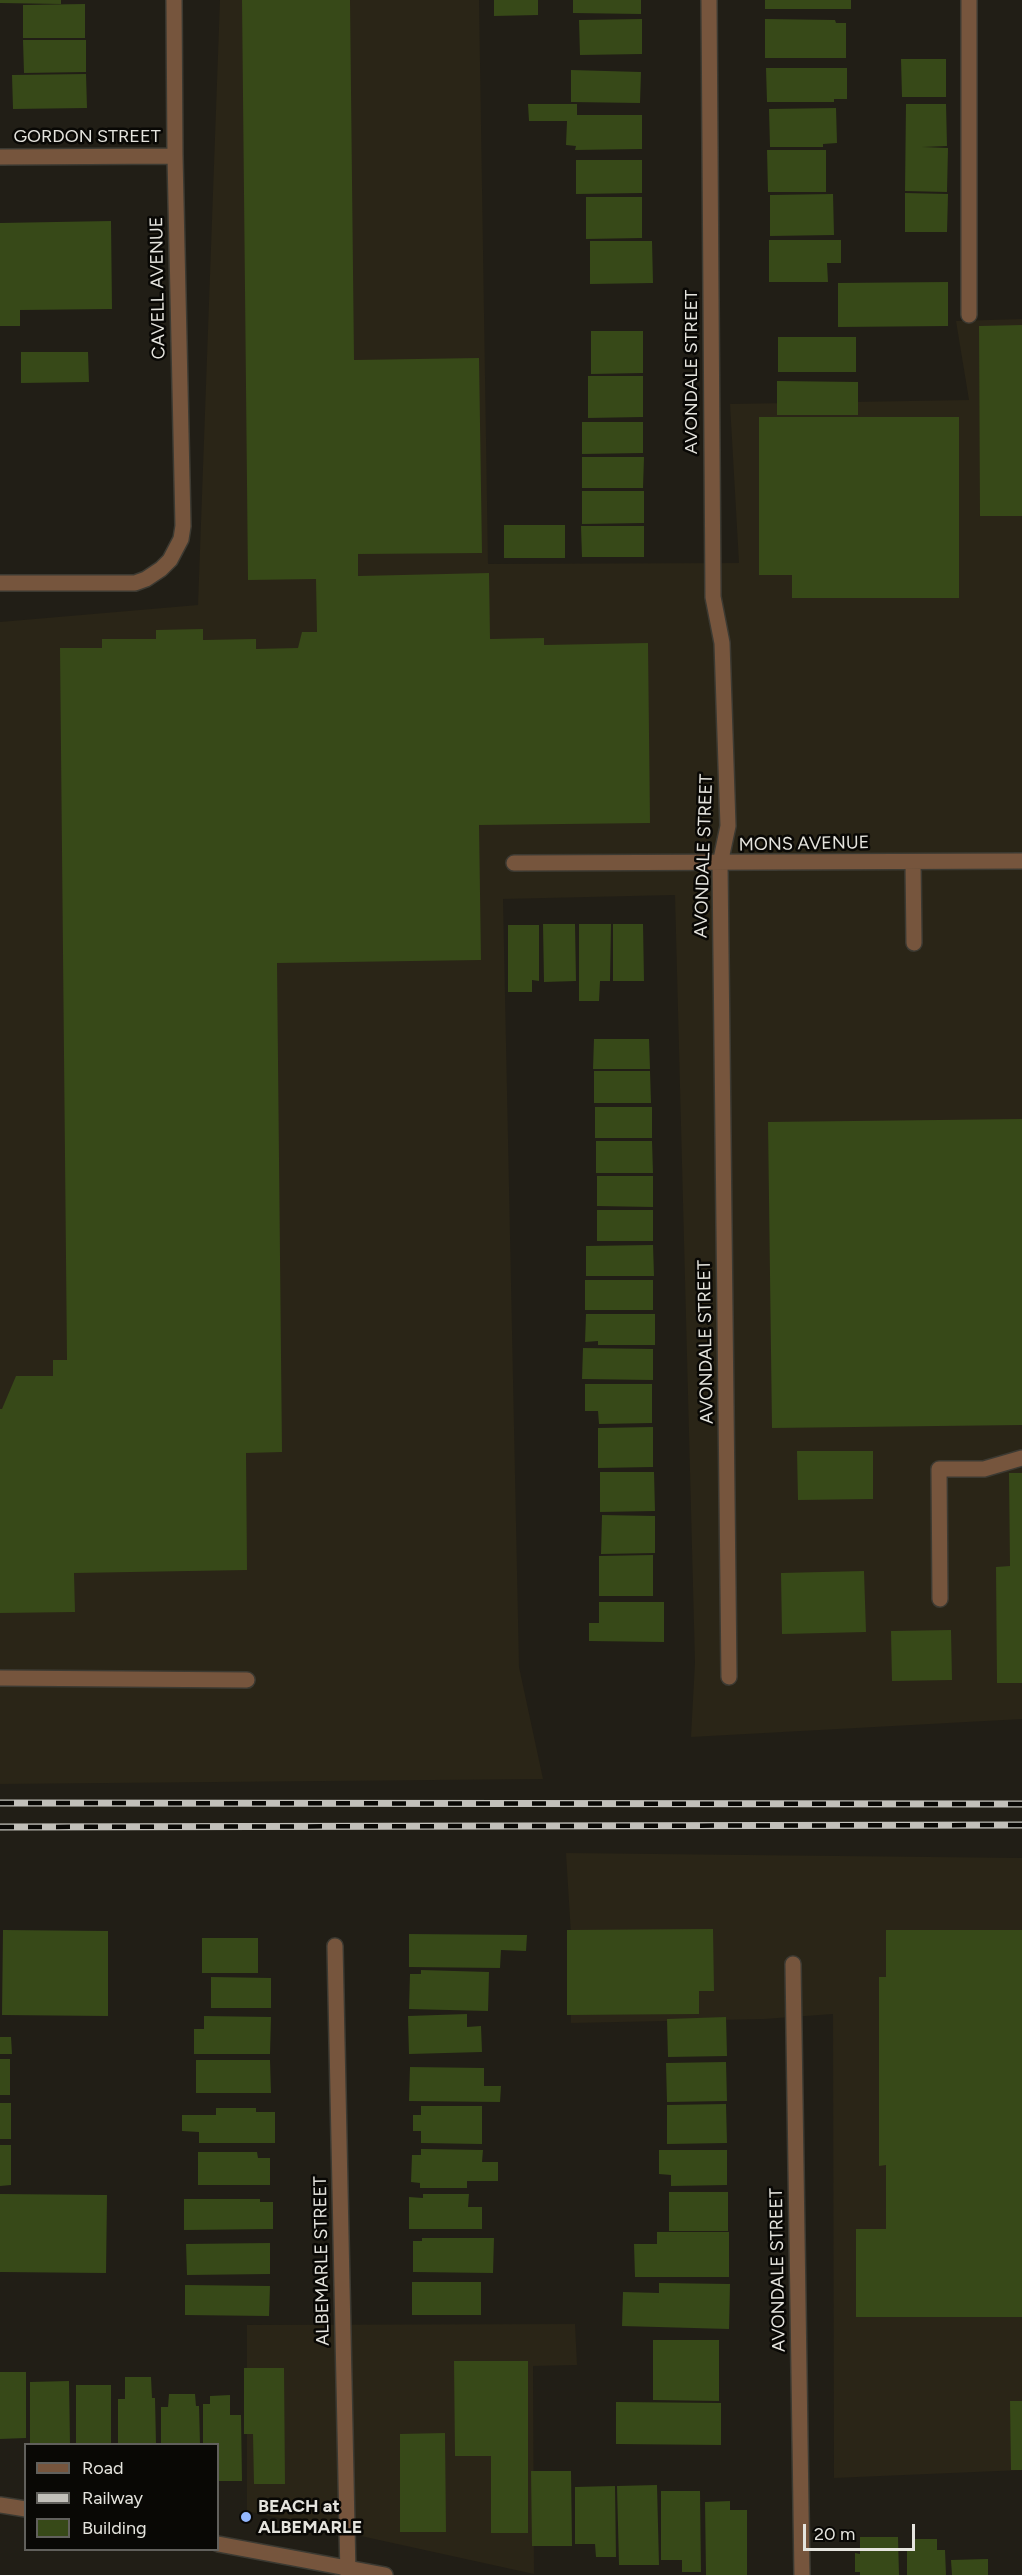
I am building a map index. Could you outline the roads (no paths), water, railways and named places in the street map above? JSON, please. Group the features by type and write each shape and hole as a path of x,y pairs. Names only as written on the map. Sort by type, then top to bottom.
{"street":[{"name":"CAVELL AVENUE","path":"0,583 135,583 161,569 170,560 181,539 183,526 174,0"},
{"name":"AVONDALE STREET","path":"709,0 713,597 722,643 728,826 720,864 729,1677"},
{"path":"969,0 969,315"},
{"name":"GORDON STREET","path":"0,157 175,156"},
{"name":"MONS AVENUE","path":"514,863 720,864 1022,861"},
{"path":"913,862 914,943"},
{"path":"940,1599 939,1469 984,1469 1022,1458"},
{"path":"0,1678 248,1680"},
{"name":"ALBEMARLE STREET","path":"335,1946 348,2571"},
{"name":"AVONDALE STREET","path":"793,1964 802,2575"},
{"path":"0,2505 24,2509"},
{"path":"219,2544 348,2571 385,2575"}],"railway":[{"path":"0,1803 1022,1804"},
{"path":"0,1827 1022,1825"}],"place":[{"name":"BEACH at ALBEMARLE","path":"246,2517"}]}
